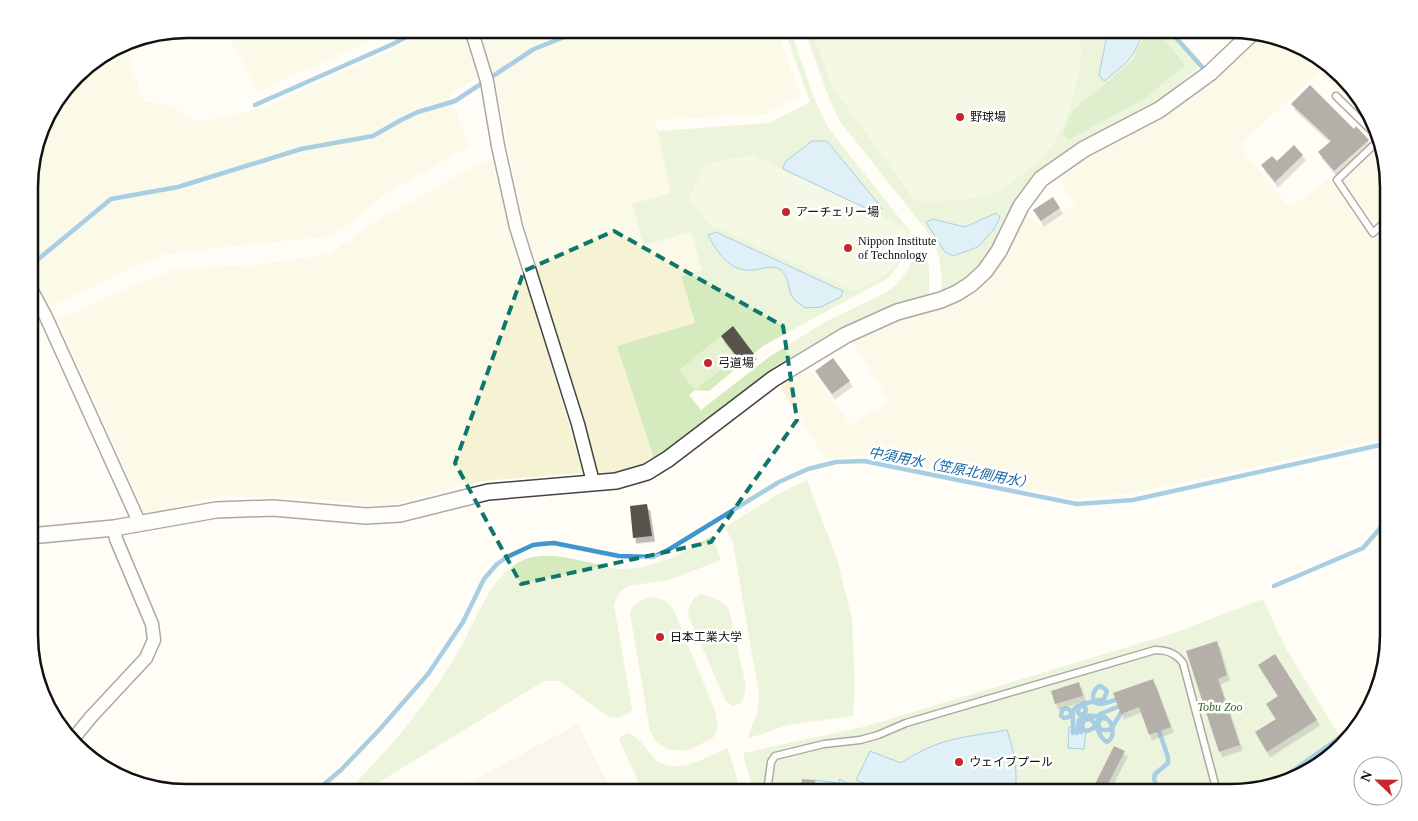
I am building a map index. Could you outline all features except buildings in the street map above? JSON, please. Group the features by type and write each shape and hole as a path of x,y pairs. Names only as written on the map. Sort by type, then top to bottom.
{"street":[{"path":"474,38 487,81 498,146 516,227 578,424 593,482"},
{"path":"38,535 114,528 216,510 272,508 366,516 400,514 488,492 616,481 647,472 668,459 773,379 846,335 898,312 949,296 971,284 986,271 999,251 1021,206 1041,179 1084,149 1159,110 1210,73 1246,39"},
{"path":"38,302 140,524"},
{"path":"77,735 91,717 146,658 154,640 152,624 116,539 114,528"}],"lane":[{"path":"1336,96 1368,127"},
{"path":"1374,144 1337,180 1373,233 1380,226"},
{"path":"768,783 771,762 775,756 824,744 878,736 906,723 1155,650 1166,650 1175,654 1183,663 1215,783"}],"highlighted area":[{"path":"614,231 783,326 797,420 711,542 521,584 455,463 524,271"}],"shaded area":[{"path":"229,38 377,38 259,91"},
{"path":"418,38 466,38 478,78 449,94 470,146 384,195 334,236 161,255 51,306 38,294 38,187 39,167 45,139 57,112 75,88 96,68 112,57 126,51 144,102 166,104 200,122 264,107"},
{"path":"481,38 779,38 801,96 765,114 656,120 671,194 643,245 692,232 702,270 681,276 695,323 655,461 644,466 614,474 597,474 523,222 495,78"},
{"path":"1255,40 1288,49 1306,57 1337,81 1357,107 1319,72 1239,146 1290,208 1329,179 1373,240 1380,234 1380,440 1133,493 1076,499 866,455 826,459 780,387 808,367 851,425 889,401 851,339 898,320 955,301 986,280 1001,258 1028,208 1039,227 1075,204 1054,174 1162,116 1212,82"},
{"path":"1376,150 1380,177 1380,221 1375,225 1343,180"},
{"path":"490,158 583,473 482,481 385,506 306,498 219,496 146,515 58,320 116,293 176,269 255,265 330,254 374,222"},
{"path":"578,724 608,784 466,784"}],"green space":[{"path":"787,38 793,38 815,100 829,129 910,231 906,251 888,278 763,346 709,391 695,390 689,395 701,410 769,357 825,322 885,293 895,286 908,270 916,251 925,251 929,267 929,297 895,304 842,329 655,461 617,346 695,323 681,276 702,270 691,232 644,245 632,204 671,193 658,131 769,123 810,102"},
{"name":"野球場","path":"807,38 1179,38 1203,64 1154,105 1064,154 1036,174 979,267 962,280 942,290 939,258 931,238 839,120 830,101"},
{"name":"野球場","path":"814,38 1080,38 1081,56 1077,85 1057,139 1038,161 1019,177 994,193 974,198 915,201 832,86"},
{"path":"1143,38 1163,38 1185,65 1146,98 1068,140 1063,134 1073,110 1132,61"},
{"name":"アーチェリー場","path":"752,155 904,227 907,231 905,244 891,270 884,276 854,291 710,224 688,200 704,164"},
{"name":"弓道場","path":"721,336 737,357 695,390 679,370"},
{"path":"807,480 837,559 852,619 855,689 853,716 788,725 747,739 757,713 759,695 733,543 725,527 780,493"},
{"path":"712,536 721,560 669,580 628,586 619,593 614,605 632,709 627,714 616,718 609,717 559,681 544,681 376,784 354,784 388,748 420,709 457,654 482,604 498,581 517,563 537,556 559,556 616,569 634,568 658,563 690,549"},
{"path":"700,594 716,599 729,609 746,686 744,697 740,704 732,706 725,700 688,615 691,603"},
{"path":"653,597 664,600 673,608 715,711 718,727 713,738 687,751 667,749 656,742 650,731 630,613 636,603"},
{"name":"Tobu Zoo","path":"1263,599 1285,647 1340,737 1306,764 1270,778 1241,783 751,783 743,753 863,727 1174,633"},
{"path":"629,733 633,735 654,758 662,764 671,766 691,764 728,748 738,783 638,784 619,740 621,736"}],"water":[{"path":"1106,38 1140,38 1133,53 1124,65 1104,81 1099,75"},
{"path":"812,141 827,141 882,208 876,213 783,169 785,162"},
{"path":"996,213 1000,217 994,229 978,247 953,256 945,252 926,222 933,219 965,227"},
{"path":"716,232 843,291 841,297 821,307 805,308 793,298 786,276 778,268 746,270 732,265 720,255 708,235"},
{"path":"1069,727 1086,729 1084,749 1068,748"},
{"name":"ウェイブプール","path":"1007,730 1015,761 1016,783 864,783 856,780 870,751 901,763 935,745 965,737"},
{"name":"ウェイブプール","path":"839,779 848,783 814,783 815,780 839,783"}],"waterway":[{"path":"255,105 404,38"},
{"path":"38,259 111,199 178,187 301,149 373,136 418,112 455,101 534,49 562,38"},
{"path":"1176,38 1204,69 1201,72"},
{"name":"中須用水（笠原北側用水）","path":"325,784 341,770 380,729 428,674 463,622 484,579 497,564 507,557 533,545 554,543 619,556 653,557 668,550 779,482 808,469 836,462 864,461 1077,504 1133,500 1380,445"},
{"path":"1274,586 1363,548 1380,528"},
{"path":"1073,733 1073,713 1072,712 1070,710 1068,709 1062,710 1061,716 1064,718 1069,717 1070,714 1072,712 1075,708 1079,706 1082,706 1085,707 1084,714 1080,715 1078,712 1079,707 1082,704 1104,699 1107,691 1101,686 1095,690 1093,698 1094,702 1100,704 1121,698"},
{"path":"1098,721 1100,714 1120,706"},
{"path":"1081,732 1083,719 1090,719 1093,721 1094,723 1094,728 1087,731 1084,730 1082,726 1084,720 1090,719 1093,722 1095,724 1101,737 1107,742 1110,740 1113,731 1112,727 1111,724 1107,719 1103,718 1098,724 1101,730 1109,730 1113,726 1122,711"},
{"path":"1077,733 1079,720 1084,715 1105,717"},
{"path":"1156,783 1155,774 1168,763 1168,757 1159,731"},
{"path":"1297,768 1338,738"}],"place":[{"name":"野球場","path":"960,117"},
{"name":"アーチェリー場","path":"786,212"},
{"name":"Nippon Institute of Technology","path":"848,248"},
{"name":"弓道場","path":"708,363"},
{"name":"日本工業大学","path":"660,637"},
{"name":"ウェイブプール","path":"959,762"}]}
